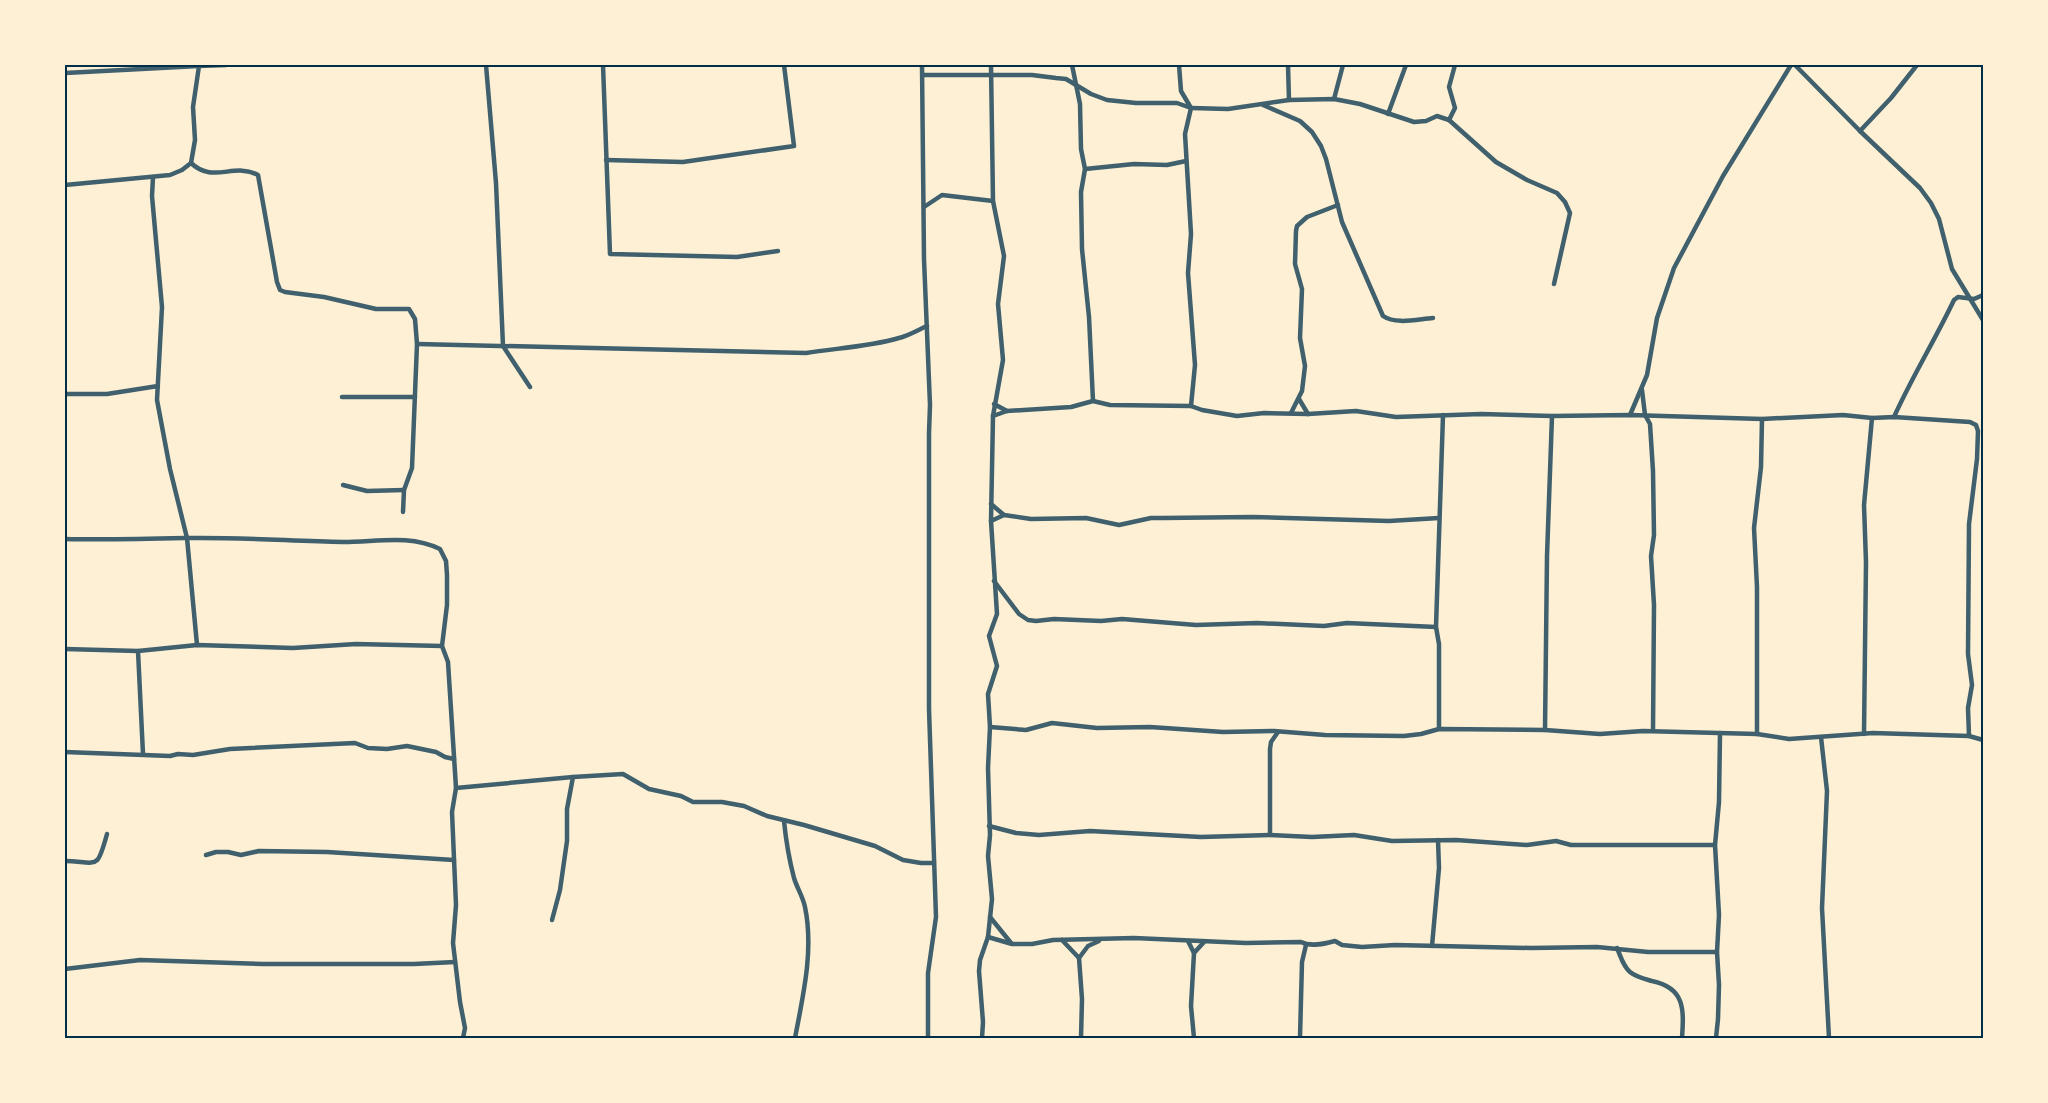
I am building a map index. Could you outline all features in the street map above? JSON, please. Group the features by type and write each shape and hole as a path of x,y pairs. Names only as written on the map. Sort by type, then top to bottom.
{"street":[{"path":"65,73 226,65"},
{"path":"486,65 496,183 504,346 530,387"},
{"path":"603,65 610,254 737,257 778,252"},
{"path":"606,160 683,162 794,146 784,65"},
{"path":"922,65 930,406 929,700 936,916 928,973 928,1038"},
{"path":"982,1038 982,986 979,971 980,960 988,938 992,899 988,856 990,826 987,791 990,727 988,694 997,666 990,636 997,614 991,521 993,416 1003,360 998,304 1004,256 994,201 991,65"},
{"path":"1072,65 1080,104 1081,149 1085,169 1081,192 1082,249 1089,317 1092,401"},
{"path":"1179,65 1181,91 1191,108 1185,134 1191,234 1188,273 1195,364 1191,406"},
{"path":"1288,65 1289,100"},
{"path":"1334,100 1343,65"},
{"path":"1388,114 1406,65"},
{"path":"1449,120 1455,108 1449,87 1455,65"},
{"path":"1630,415 1647,375 1657,318 1674,268 1723,176 1793,65 1920,188 1932,203 1939,219 1952,269 1983,320"},
{"path":"1860,131 1891,98 1917,65"},
{"path":"65,185 170,175 182,170 191,163 196,140 193,107 200,66"},
{"path":"923,75 1032,75 1066,79 1091,94 1107,100 1136,103 1177,103 1191,108 1228,109 1289,100 1334,100 1360,104 1414,122 1426,121 1437,116 1449,120 1496,162 1527,180 1557,193 1565,202 1570,213 1554,284"},
{"path":"1262,104 1300,122 1312,132 1326,159 1342,222 1383,316 1388,320 1395,321 1433,318"},
{"path":"1085,169 1127,164 1167,165 1186,161"},
{"path":"191,163 197,169 207,173 239,169 250,170 258,175 280,290 324,297 376,309 408,309 415,319 417,344 412,468 404,490 402,512"},
{"path":"153,177 152,196 162,307 158,386 160,420 187,538 197,645"},
{"path":"924,207 942,195 994,201"},
{"path":"1291,414 1300,399 1305,366 1300,338 1302,289 1295,269 1296,231 1298,226 1307,217 1338,205"},
{"path":"1894,417 1954,300 1958,297 1974,299 1983,295"},
{"path":"417,344 806,353 846,347 861,347 900,338 927,326"},
{"path":"65,394 107,394 158,386"},
{"path":"1642,388 1645,415 1650,424 1653,471 1654,528 1650,556 1654,619 1653,732"},
{"path":"342,397 415,397"},
{"path":"1300,399 1308,414"},
{"path":"993,416 1007,412 1059,409 1092,401 1110,406 1191,406 1202,410 1237,416 1264,413 1308,414 1356,411 1396,417 1481,414 1552,416 1645,415 1762,419 1843,416 1962,420 1976,426 1978,431 1969,524 1968,654 1972,685 1968,708 1969,736"},
{"path":"994,404 1007,412"},
{"path":"1438,729 1438,644 1436,627 1443,415"},
{"path":"1545,730 1547,556 1552,416"},
{"path":"1864,734 1866,562 1864,505 1872,418"},
{"path":"1756,734 1757,587 1754,528 1761,467 1762,419"},
{"path":"343,485 367,491 404,490"},
{"path":"991,504 1004,514 1031,519 1086,518 1119,524 1152,518 1253,517 1389,521 1439,518"},
{"path":"991,521 1004,514"},
{"path":"65,539 116,541 187,538 345,542 403,539 431,545 440,549 446,561 447,575 448,605 442,646 448,662 456,788 452,812 456,905 453,943 465,1028 464,1038"},
{"path":"994,582 1019,614 1028,620 1036,621 1054,619 1101,621 1122,619 1196,625 1257,623 1324,626 1347,623 1436,627"},
{"path":"65,648 138,651 197,645 293,648 356,644 442,646"},
{"path":"138,651 142,754"},
{"path":"990,727 1026,730 1052,723 1097,728 1150,728 1325,735 1404,736 1438,729 1545,730 1600,734 1653,732 1756,734 1790,739 1864,734 1969,736 1983,740"},
{"path":"1270,835 1270,749 1271,742 1278,732"},
{"path":"1716,1038 1719,984 1717,952 1719,915 1715,845 1719,802 1720,733"},
{"path":"1820,737 1827,792 1822,908 1829,1038"},
{"path":"65,752 156,756 193,755 230,749 355,743 368,748 387,749 407,746 454,758"},
{"path":"456,788 623,774 648,789 673,794 693,802 722,802 744,806 784,821 804,824 875,846 903,860 934,863"},
{"path":"552,920 560,890 567,841 566,809 573,777"},
{"path":"784,821 786,845 805,908 807,927 807,967 795,1038"},
{"path":"990,826 1016,833 1039,835 1090,831 1200,837 1354,835 1392,841 1438,840 1527,845 1556,841 1571,845 1715,845"},
{"path":"65,862 92,864 96,862 107,834"},
{"path":"1432,946 1439,868 1438,840"},
{"path":"206,855 216,852 241,855 259,851 327,852 454,860"},
{"path":"990,917 1012,944"},
{"path":"988,938 1012,944 1032,944 1062,940 1134,938 1204,942 1301,942 1306,945 1322,945 1335,941 1342,945 1362,947 1597,947 1648,952 1717,952"},
{"path":"1062,940 1080,958"},
{"path":"1081,1038 1080,958 1088,946 1100,940"},
{"path":"1188,941 1194,953 1191,1006 1194,1038"},
{"path":"1194,953 1204,942"},
{"path":"1300,1038 1302,962 1306,945"},
{"path":"1617,948 1625,967 1632,974 1662,983 1671,987 1677,994 1682,1005 1684,1020 1682,1038"},
{"path":"65,969 140,960 263,964 414,964 455,962"}]}
